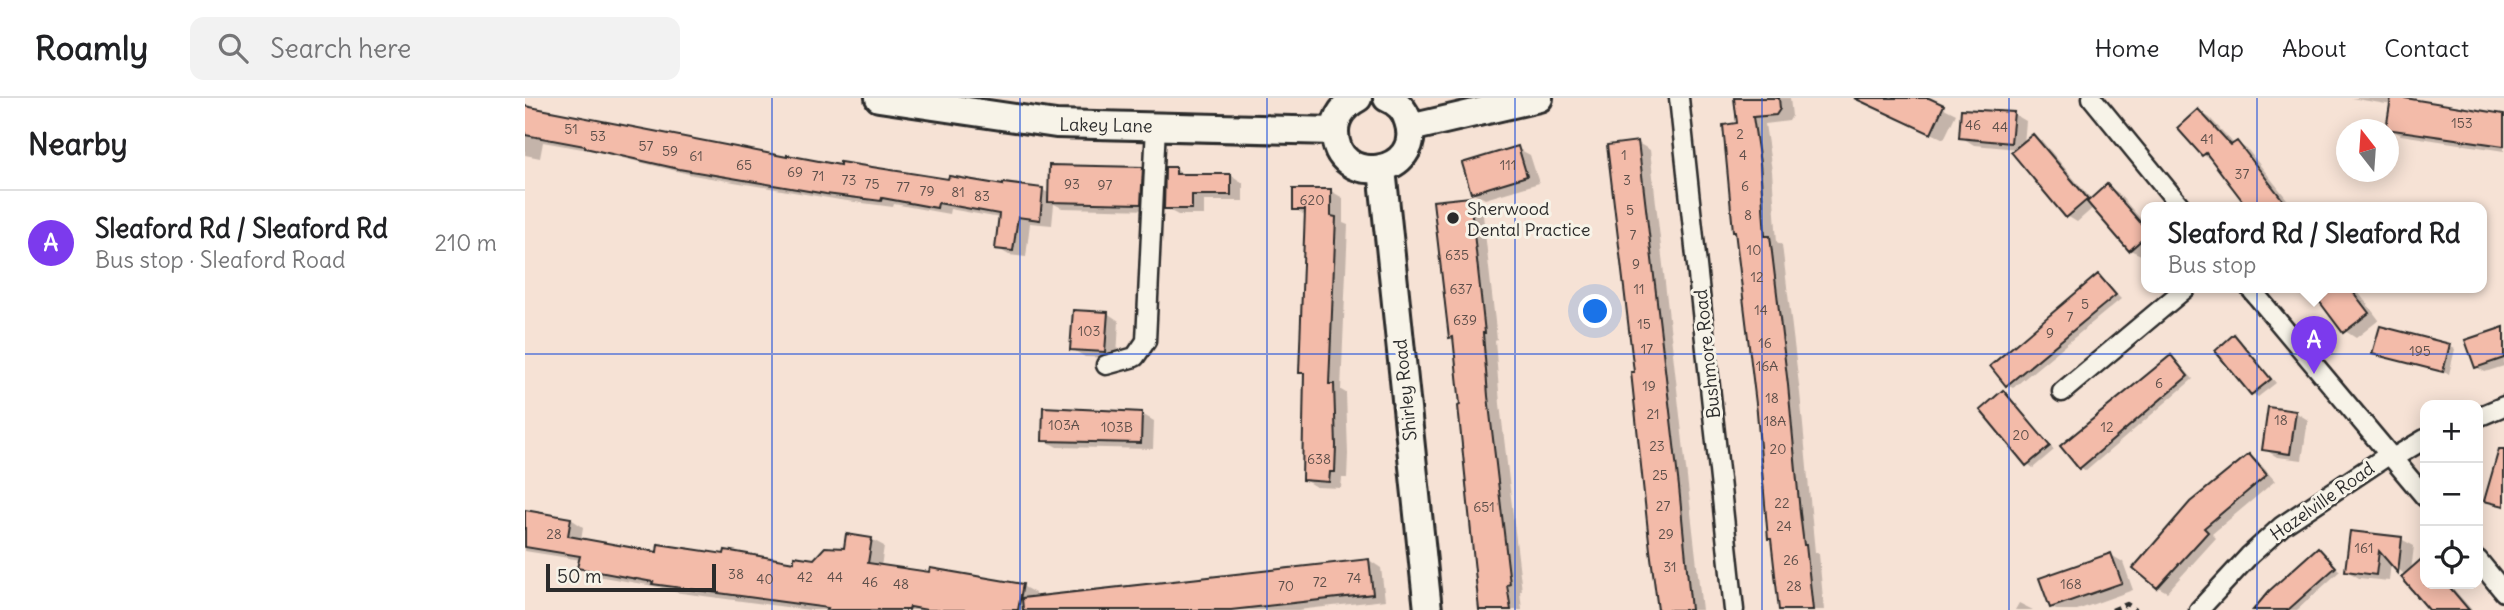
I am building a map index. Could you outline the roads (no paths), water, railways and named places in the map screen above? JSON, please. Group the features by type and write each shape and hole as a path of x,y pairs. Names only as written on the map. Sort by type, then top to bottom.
{"street":[{"name":"Lakey Lane","path":"879,98 1056,124 1335,131"},
{"path":"1358,98 1342,110 1335,131 1336,142 1349,162 1359,167 1382,169 1400,158 1406,149 1410,128 1401,107 1387,98"},
{"path":"1410,128 1539,98"},
{"name":"Bushmore Road","path":"1679,98 1734,610"},
{"path":"2092,98 2177,202"},
{"path":"1106,365 1135,357 1146,341 1156,125"},
{"name":"Shirley Road","path":"1382,169 1428,610"},
{"path":"2062,392 2180,293"},
{"path":"2254,293 2420,491"},
{"path":"2483,415 2504,406"},
{"name":"Hazelville Road","path":"2199,610 2249,556 2282,526 2392,456 2420,442"},
{"path":"2483,566 2504,592"}],"place":[{"name":"Sherwood Dental Practice","path":"1453,218"},
{"name":"Sleaford Rd / Sleaford Rd","path":"2314,374"}]}
